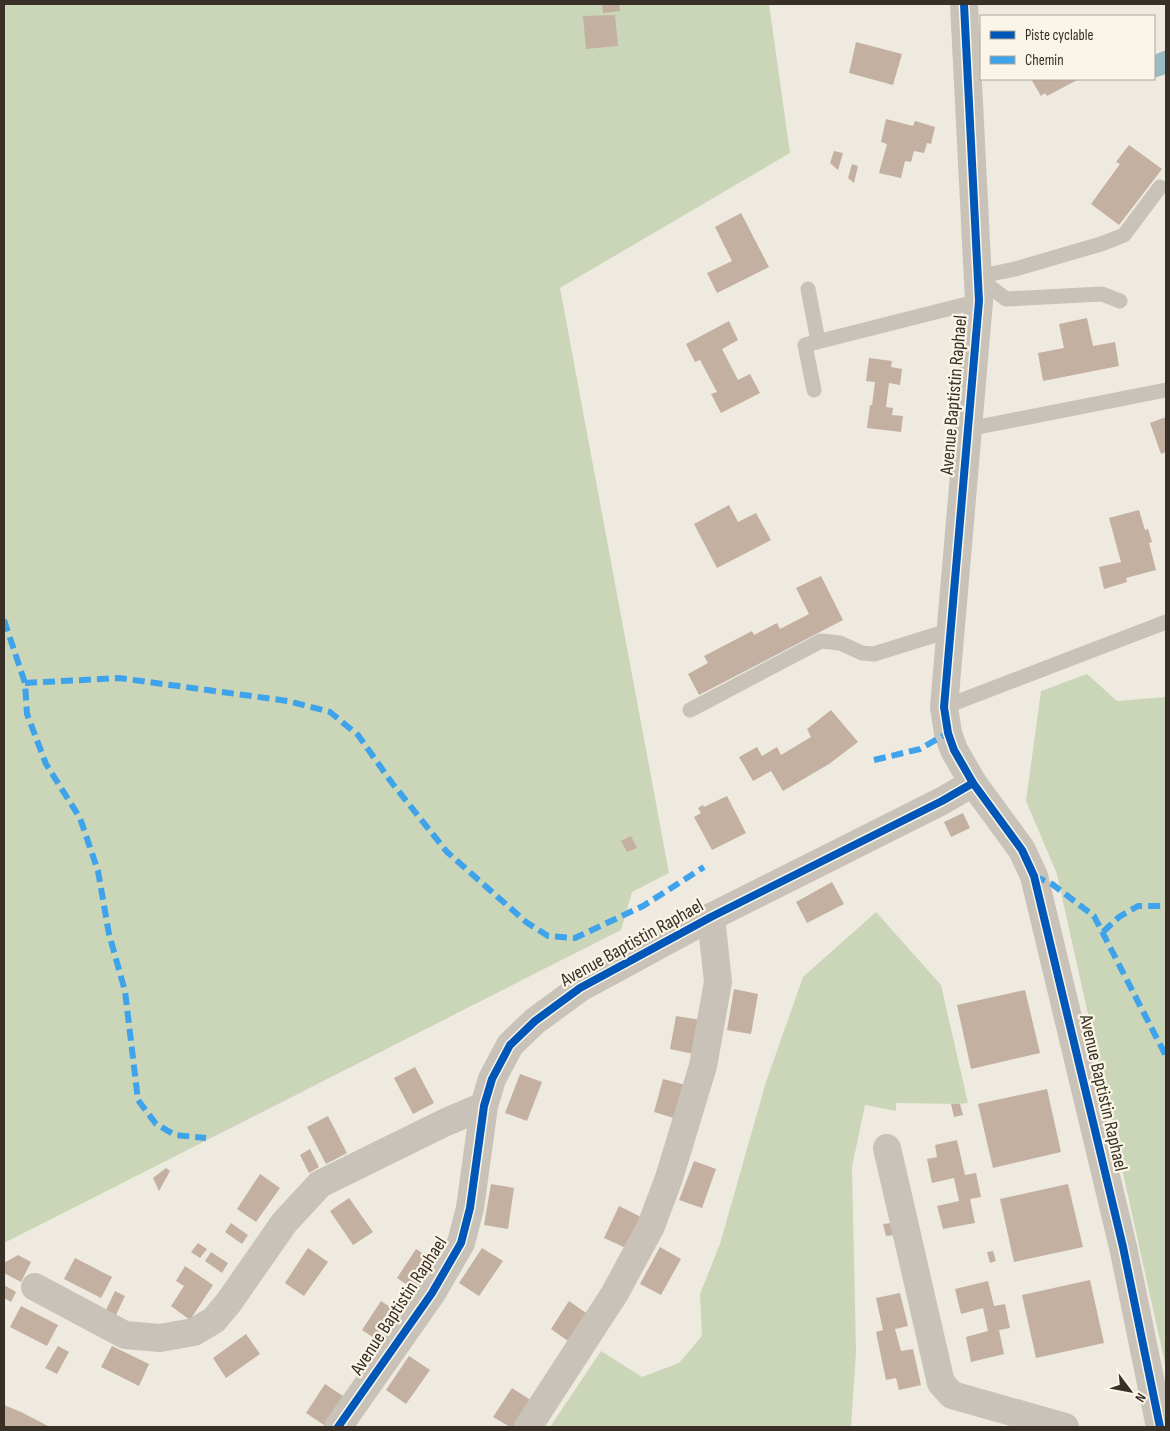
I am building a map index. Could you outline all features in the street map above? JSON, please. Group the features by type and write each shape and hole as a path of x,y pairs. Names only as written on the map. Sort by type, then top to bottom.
{"street":[{"name":"Avenue Baptistin Raphael","path":"964,4 978,289 944,708 948,733 954,750 973,783 1022,850 1034,876 1122,1247 1160,1427"},
{"name":"Avenue Baptistin Raphael","path":"338,1427 432,1293 461,1243 470,1208 484,1106 492,1079 510,1044 535,1021 580,988 712,917 942,801 973,783"},
{"name":"Avenue Baptistin Raphael","path":"528,1427 615,1294 651,1226 669,1178 703,1066 718,982 712,917"},
{"path":"35,1287 125,1335 160,1338 194,1332 214,1320 229,1302 284,1223 320,1184 446,1122 484,1106"},
{"path":"887,1148 941,1383 952,1395 1065,1427"}],"lane":[{"path":"814,390 805,345 978,289 1015,269 1101,244 1124,235 1160,187"},
{"path":"808,289 818,341"},
{"path":"978,289 1006,299 1102,294 1120,301"},
{"path":"968,429 1166,390"},
{"path":"944,708 1166,622"},
{"path":"690,710 821,641 840,643 862,653 874,654 951,630"}],"green space":[{"path":"4,4 769,4 790,153 560,288 669,873 632,892 621,930 4,1243"},
{"path":"1087,674 1117,701 1166,697 1166,1368 1057,874 1026,801 1041,691"},
{"path":"876,912 941,985 968,1103 896,1103 896,1111 865,1105 852,1167 856,1352 851,1427 550,1427 601,1351 642,1377 679,1363 702,1336 700,1294 720,1244 766,1082 803,977"}],"water":[{"path":"1166,50 1166,74 1155,78 1155,55"}],"building":[{"path":"602,4 619,4 620,11 603,13"},
{"path":"615,15 618,46 586,49 583,16"},
{"path":"856,42 902,54 893,85 849,73"},
{"path":"1032,80 1077,80 1047,96 1045,93 1041,96"},
{"path":"886,119 913,126 915,121 935,127 931,144 927,143 924,153 914,151 911,162 905,161 901,178 879,173 887,144 881,142"},
{"path":"1129,145 1162,169 1119,225 1091,204 1120,164 1116,162"},
{"path":"834,151 843,153 838,170 830,163"},
{"path":"852,164 858,166 854,183 848,178"},
{"path":"741,213 769,267 717,293 707,273 732,261 715,227"},
{"path":"1087,318 1093,346 1115,342 1119,366 1043,381 1038,353 1064,348 1059,324"},
{"path":"729,321 738,340 722,349 738,380 750,374 760,393 721,413 711,394 717,392 700,360 695,362 686,344"},
{"path":"869,358 892,361 891,367 902,369 900,385 889,383 886,407 893,408 892,415 903,416 901,432 867,428 875,382 866,381"},
{"path":"1166,417 1166,452 1161,454 1150,423"},
{"path":"729,505 738,522 756,513 771,540 717,568 694,524"},
{"path":"1139,510 1145,530 1148,529 1152,542 1149,543 1156,570 1126,578 1127,582 1104,589 1099,567 1121,562 1109,518"},
{"path":"821,576 843,620 699,695 688,674 708,663 704,656 752,631 754,635 777,623 780,629 809,614 796,588"},
{"path":"831,710 858,742 829,764 783,791 771,771 753,781 739,757 757,747 762,756 777,747 781,755 811,737 807,729"},
{"path":"727,796 746,833 712,850 694,817 701,813 698,808"},
{"path":"963,813 970,828 951,837 944,822"},
{"path":"631,836 637,848 627,852 621,841"},
{"path":"832,882 844,904 807,923 796,902"},
{"path":"734,989 758,994 751,1034 727,1030"},
{"path":"1025,990 1040,1053 971,1069 957,1005"},
{"path":"676,1016 701,1020 694,1054 670,1049"},
{"path":"415,1067 434,1103 413,1114 394,1078"},
{"path":"520,1074 542,1082 527,1121 505,1113"},
{"path":"663,1079 686,1085 677,1119 654,1112"},
{"path":"1047,1089 1061,1152 993,1168 978,1104"},
{"path":"951,1104 960,1104 963,1115 954,1117"},
{"path":"328,1116 347,1153 326,1164 307,1127"},
{"path":"957,1140 965,1175 976,1173 981,1197 970,1199 975,1223 943,1229 937,1206 959,1201 954,1178 932,1183 927,1159 937,1157 935,1145"},
{"path":"310,1149 319,1167 309,1173 300,1155"},
{"path":"694,1161 716,1169 702,1208 679,1200"},
{"path":"166,1168 170,1171 159,1191 153,1178"},
{"path":"260,1174 280,1188 256,1222 237,1209"},
{"path":"491,1184 514,1188 508,1229 484,1225"},
{"path":"1068,1184 1083,1247 1014,1262 1000,1199"},
{"path":"349,1198 373,1232 353,1245 330,1211"},
{"path":"619,1206 641,1217 626,1248 604,1238"},
{"path":"231,1223 248,1235 242,1244 225,1232"},
{"path":"891,1223 895,1235 886,1236 883,1224"},
{"path":"198,1243 207,1249 200,1258 191,1252"},
{"path":"660,1247 681,1259 661,1295 640,1284"},
{"path":"308,1248 328,1262 304,1296 285,1283"},
{"path":"482,1248 503,1261 479,1296 459,1283"},
{"path":"416,1249 437,1263 418,1292 397,1278"},
{"path":"993,1251 996,1261 990,1263 987,1252"},
{"path":"211,1252 228,1263 222,1273 205,1261"},
{"path":"18,1255 31,1262 21,1282 4,1273 4,1263"},
{"path":"75,1258 112,1277 101,1298 64,1279"},
{"path":"185,1266 213,1285 190,1320 171,1306 184,1286 176,1281"},
{"path":"1090,1280 1104,1343 1036,1358 1022,1295"},
{"path":"988,1281 994,1306 1005,1304 1010,1328 999,1330 1004,1354 971,1362 966,1337 988,1331 983,1308 961,1314 955,1289"},
{"path":"4,1285 16,1292 11,1302 4,1298"},
{"path":"115,1291 125,1296 116,1315 106,1310"},
{"path":"900,1293 908,1326 895,1329 901,1351 913,1349 921,1385 899,1390 896,1378 886,1380 876,1332 883,1330 876,1298"},
{"path":"381,1301 402,1315 383,1344 362,1330"},
{"path":"569,1301 589,1315 571,1343 551,1329"},
{"path":"21,1306 58,1325 47,1346 10,1327"},
{"path":"246,1334 260,1354 226,1378 213,1358"},
{"path":"58,1346 69,1352 57,1374 45,1368"},
{"path":"112,1346 149,1364 139,1386 101,1367"},
{"path":"409,1356 430,1370 406,1404 386,1390"},
{"path":"325,1384 346,1398 327,1427 306,1413"},
{"path":"512,1388 532,1401 516,1427 510,1427 493,1417"},
{"path":"4,1405 21,1412 50,1427 4,1427"}],"marked path":[{"path":"4,620 25,683 27,714 46,764 80,818 98,871 109,934 125,991 138,1100 156,1124 175,1135 206,1138"},
{"path":"25,683 119,678 288,701 330,712 358,735 392,783 447,852 526,922 548,936 575,938 643,906 704,867"},
{"path":"874,760 920,749 948,733"},
{"path":"1034,876 1052,884 1094,916 1166,1056"},
{"path":"1103,932 1119,917 1138,906 1166,906"}],"cycle path":[{"path":"964,4 979,301 944,707 948,733 954,750 973,783 1022,850 1034,876 1123,1247 1160,1427"},
{"path":"338,1427 432,1293 461,1243 470,1208 484,1106 492,1079 510,1045 535,1021 580,988 711,917 942,801 973,783"}]}
